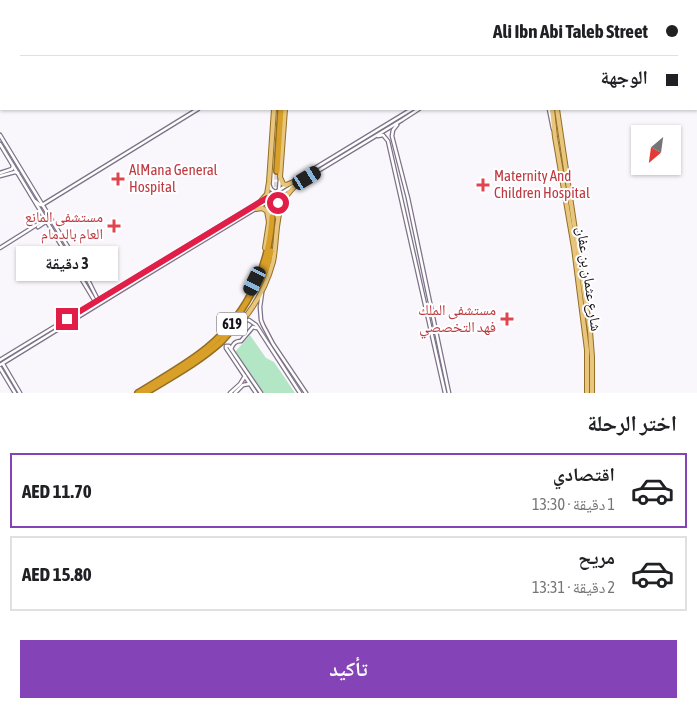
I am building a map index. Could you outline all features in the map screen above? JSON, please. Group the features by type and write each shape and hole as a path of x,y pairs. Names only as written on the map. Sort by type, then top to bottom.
{"highway":[{"path":"277,170 280,110"},
{"name":"619","path":"145,393 215,347 242,316 253,299 266,270 274,236 276,217"},
{"name":"619","path":"138,393 220,340"}],"main road":[{"path":"261,201 268,194 274,110"},
{"path":"270,164 272,173 278,174 286,110"},
{"name":"شارع عثمان بن عفان","path":"550,110 574,248 587,350 587,393"},
{"name":"شارع عثمان بن عفان","path":"558,110 590,331 592,393"},
{"path":"277,170 283,184 291,184"},
{"path":"276,217 286,197 296,185"},
{"path":"256,209 262,208 266,210 269,222"},
{"path":"270,212 276,212 273,260 264,286 243,322 220,340 255,281 264,256 270,212"}],"street":[{"path":"42,205 196,110"},
{"path":"1,366 261,201 410,110"},
{"path":"1,359 256,209 417,110"},
{"path":"402,120 394,129 392,136 408,198 449,393"},
{"path":"392,136 389,133 387,139 445,393"},
{"path":"0,135 88,280 98,303"},
{"path":"372,138 383,135 387,139"},
{"path":"0,144 98,303"},
{"path":"0,173 12,169 13,164"},
{"path":"0,176 18,173"},
{"path":"269,222 272,199 280,177"},
{"path":"269,182 271,189 282,193"},
{"path":"267,198 272,199 278,205 276,217"},
{"path":"36,201 42,205"},
{"path":"0,249 38,224 43,220 43,216"},
{"path":"0,249 46,221"},
{"path":"82,279 88,280"},
{"path":"264,286 260,307 261,320 273,344 306,393"},
{"path":"243,322 250,320 259,329 300,393"},
{"path":"231,349 233,344 241,341 253,327 259,329"},
{"path":"226,348 228,345 261,393"},
{"path":"215,347 226,348 256,393"},
{"path":"1,366 15,393"},
{"path":"1,366 20,393"},
{"path":"230,393 240,384 245,376"},
{"path":"234,393 245,384 251,385"}],"green space":[{"path":"250,335 266,358 274,362 295,393 264,393 235,352"}],"tunnel":[{"path":"275,217 277,171"}],"place":[{"name":"AlMana General Hospital","path":"118,179"},
{"name":"Maternity And Children Hospital","path":"483,185"},
{"name":"مستشفى المانع العام بالدمام","path":"114,226"},
{"name":"مستشفى الملك فهد التخصصي","path":"507,319"}],"route":[{"path":"67,319 267,198 270,197 278,203"}]}
